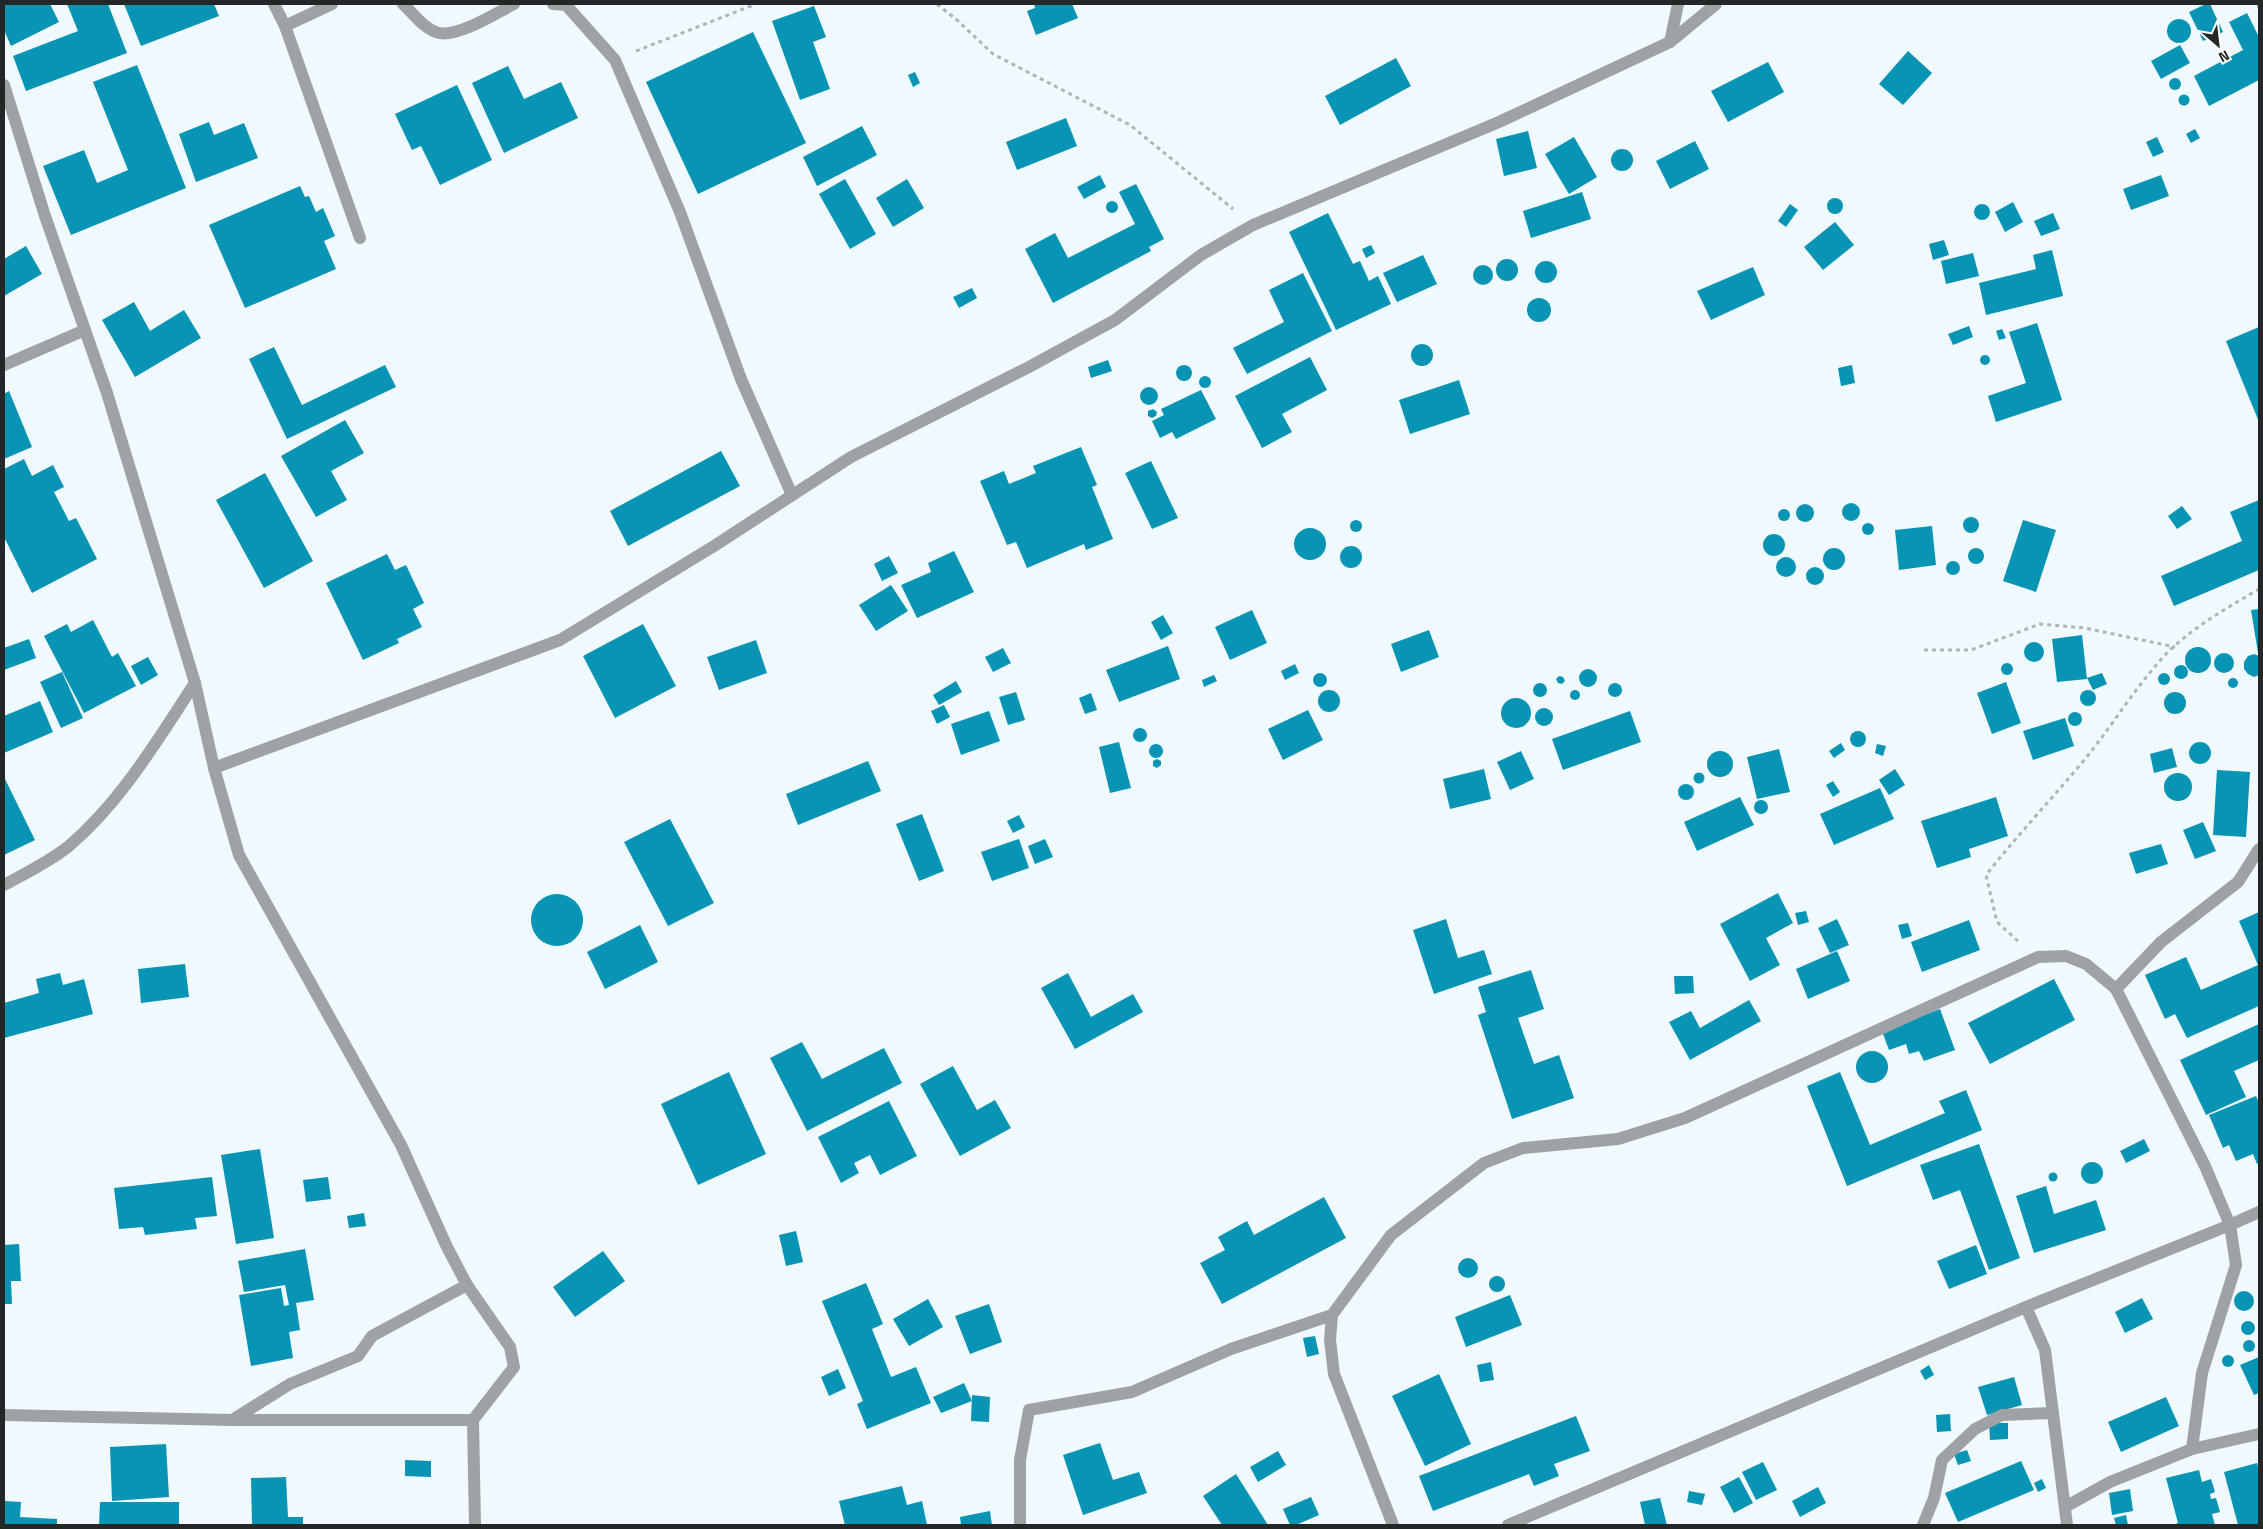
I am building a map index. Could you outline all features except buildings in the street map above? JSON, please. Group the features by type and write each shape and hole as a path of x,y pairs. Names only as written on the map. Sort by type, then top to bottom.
{"street":[{"path":"274,4 285,26 360,238"},
{"path":"285,26 332,4"},
{"path":"403,4 422,23 438,33 455,33 514,4"},
{"path":"553,4 566,5 615,60 680,212 741,379 792,495"},
{"path":"1670,42 1678,4"},
{"path":"214,768 560,640 706,552 851,457 1029,367 1114,320 1201,255 1253,225 1499,122 1670,42 1716,4"},
{"path":"4,85 45,216 110,402 195,683 214,768 239,855 401,1145 447,1247 467,1285 510,1347 514,1368 473,1420 474,1525"},
{"path":"4,365 85,330"},
{"path":"4,885 41,866 69,846 119,795 195,683"},
{"path":"2116,989 2160,942 2238,882 2259,849"},
{"path":"1020,1525 1020,1460 1029,1410 1132,1392 1231,1349 1332,1315 1362,1278 1391,1235 1484,1163 1523,1148 1618,1139 1685,1118 2038,957 2066,956 2086,964 2116,989 2205,1166 2230,1225 2236,1265 2202,1373 2192,1449"},
{"path":"1508,1525 2026,1307 2259,1212"},
{"path":"232,1420 290,1384 358,1356 372,1336 467,1285"},
{"path":"2026,1307 2045,1350 2067,1525"},
{"path":"1332,1315 1330,1340 1334,1374 1393,1525"},
{"path":"1923,1525 1934,1498 1942,1460 1976,1429 2002,1416 2053,1413"},
{"path":"4,1415 232,1420 473,1420"},
{"path":"2065,1507 2110,1482 2192,1449 2259,1434"}],"path":[{"path":"615,60 756,4"},
{"path":"937,4 993,54 1130,124 1253,225"},
{"path":"2258,4 2259,8"},
{"path":"2038,957 1997,922 1986,875 2016,837 2081,765 2154,669 2175,647 2209,619 2259,589"},
{"path":"1924,650 1971,650 2040,624 2085,628 2175,647"}]}
